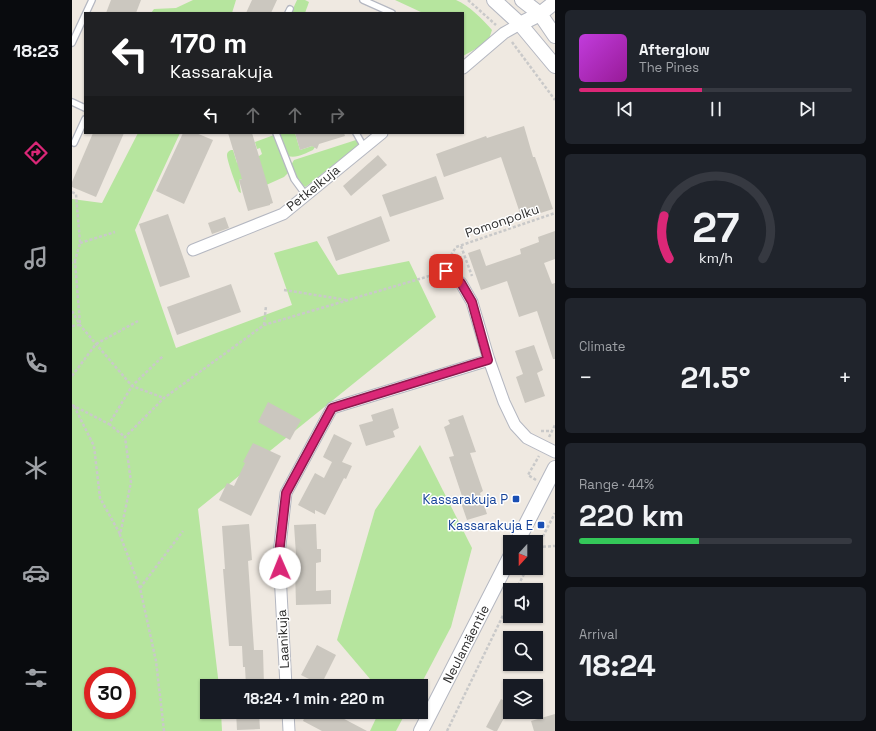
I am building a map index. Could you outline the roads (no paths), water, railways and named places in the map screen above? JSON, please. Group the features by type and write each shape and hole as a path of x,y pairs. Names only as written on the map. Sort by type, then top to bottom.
{"street":[{"path":"494,0 520,24 555,66"},
{"path":"522,0 540,14 555,36"},
{"path":"464,67 504,33 540,14 555,2"},
{"name":"Petkelkuja","path":"193,250 283,214 305,194 381,134"},
{"path":"446,271 461,283 472,302 488,360 504,402 515,425 527,438 555,452"},
{"name":"Laanikuja","path":"286,679 279,554 286,493 332,408 488,360"},
{"path":"521,535 555,468"},
{"name":"Neulamäentie","path":"421,731 503,571"},
{"path":"288,719 289,731"}],"lane":[{"path":"86,12 92,0"},
{"path":"363,0 390,12"},
{"path":"72,43 84,16"},
{"path":"72,102 84,108"},
{"path":"73,144 84,121"},
{"path":"276,134 294,178 305,194"},
{"path":"357,134 364,147"}],"place":[{"name":"Kassarakuja P","path":"516,499"},
{"name":"Kassarakuja E","path":"541,525"}]}
